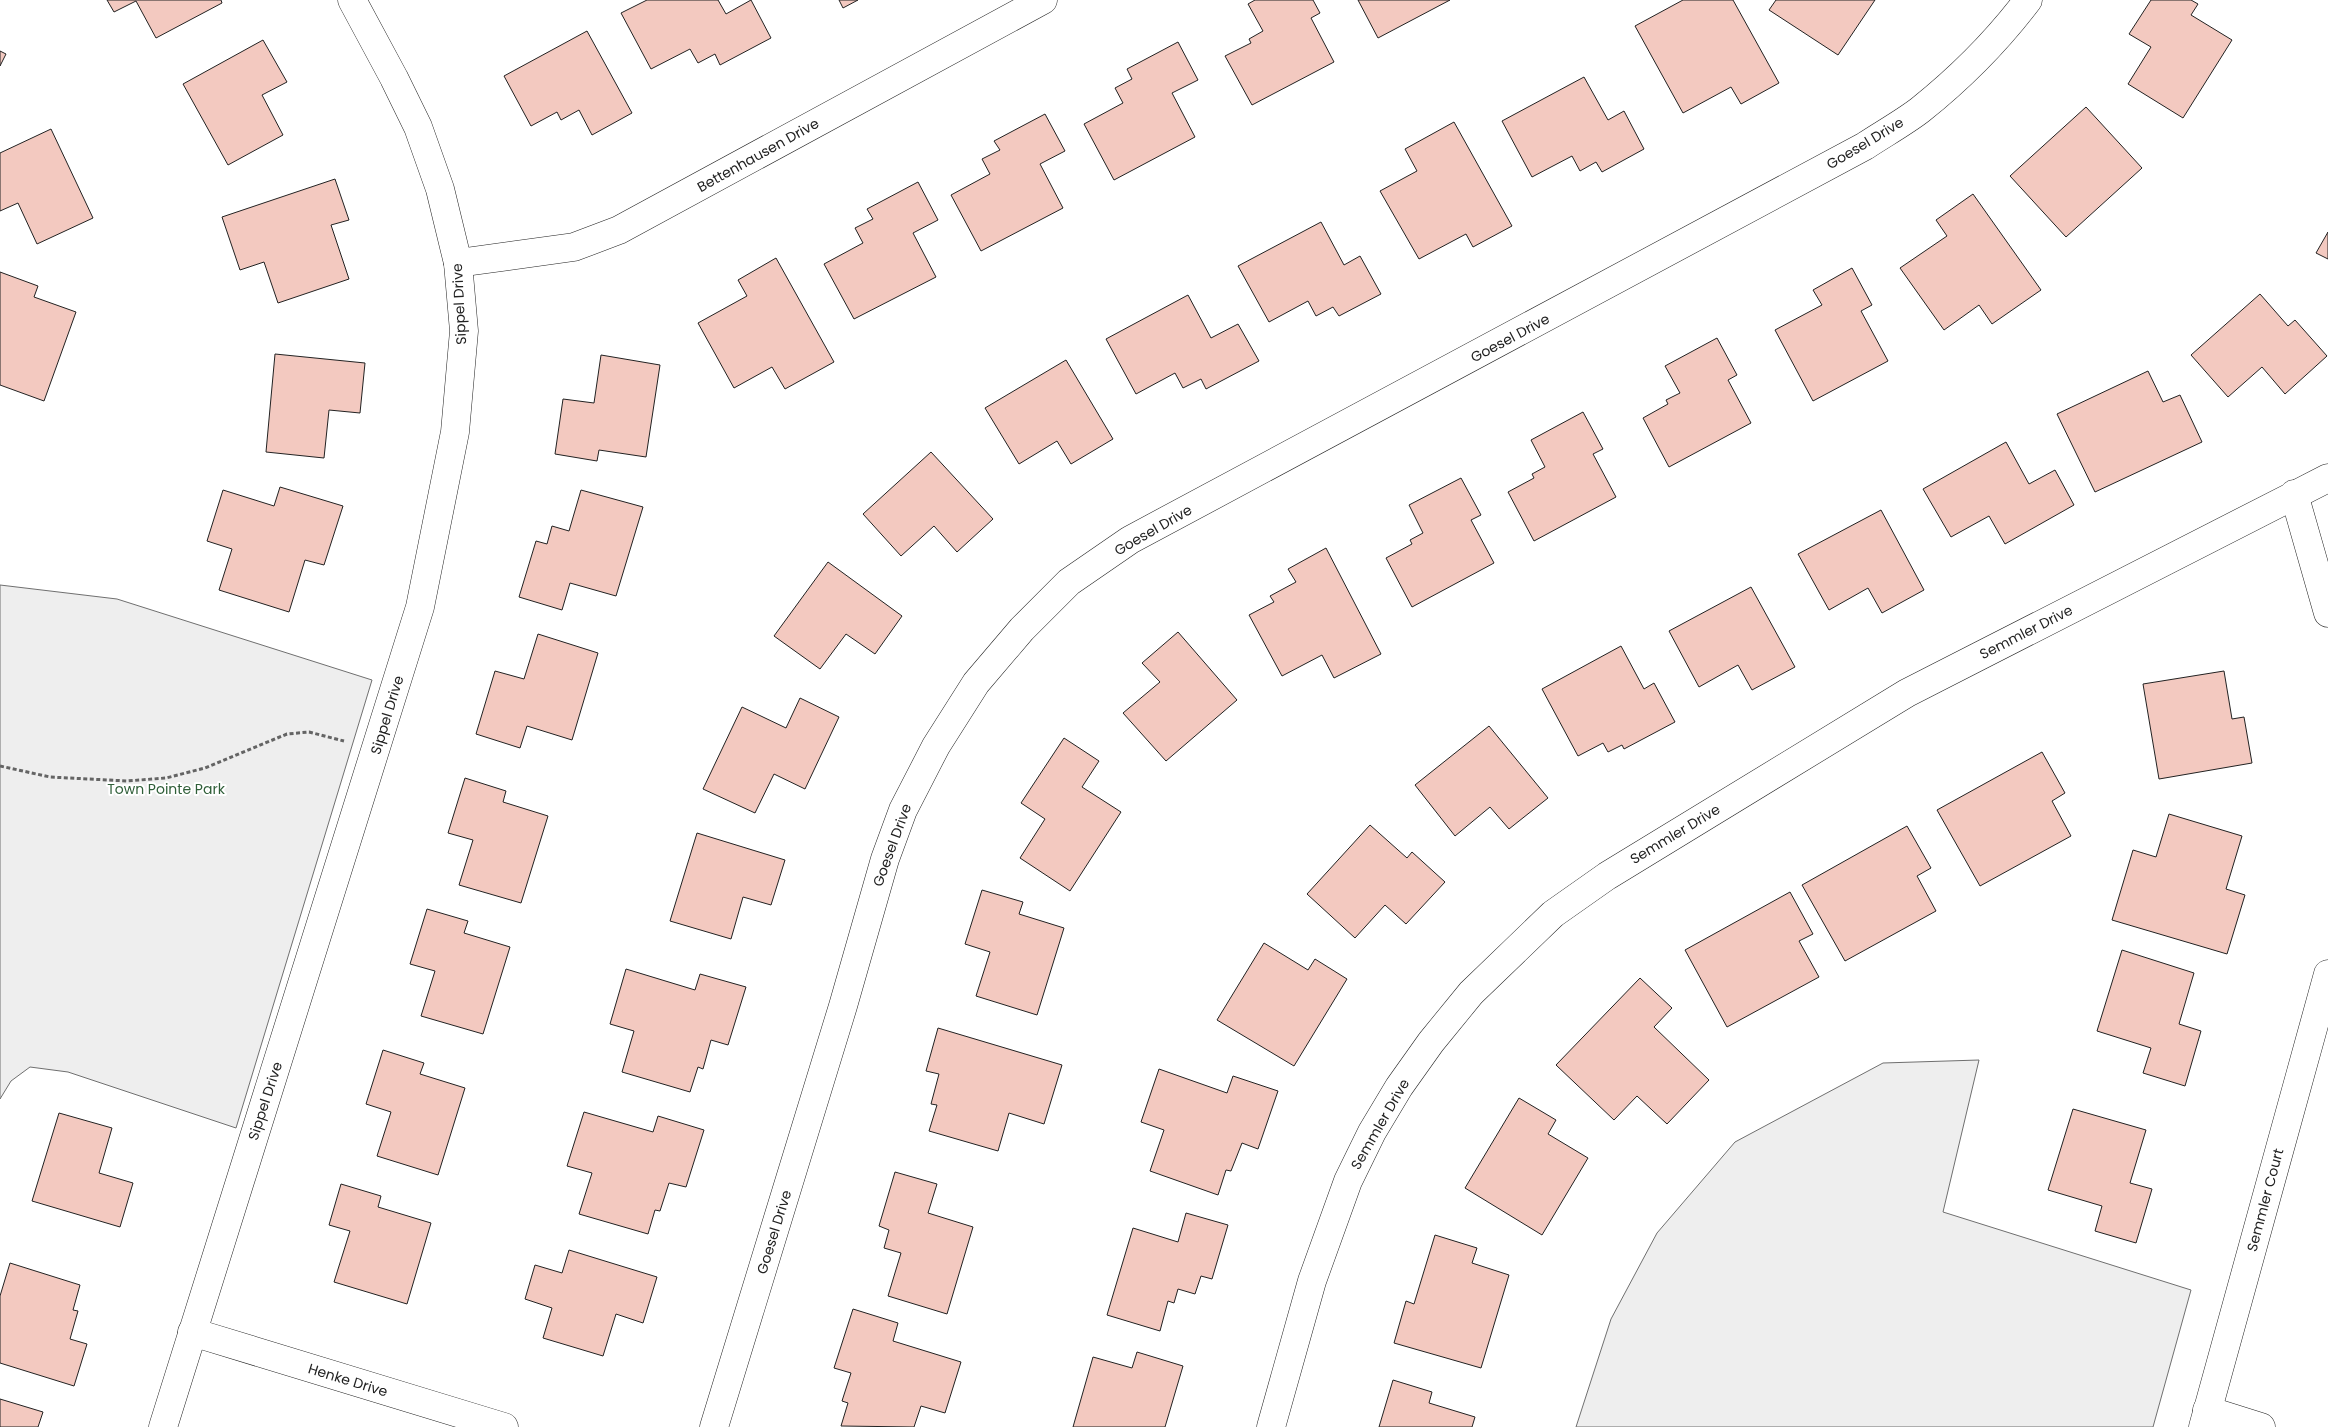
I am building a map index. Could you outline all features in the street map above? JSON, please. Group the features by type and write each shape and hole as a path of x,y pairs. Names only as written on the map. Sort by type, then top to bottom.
{"street":[{"name":"Sippel Drive","path":"164,1427 192,1332 420,607 455,432 464,331 458,263 440,189 418,127 352,0"},
{"name":"Bettenhausen Drive","path":"458,263 574,247 619,230 1043,0"},
{"name":"Goesel Drive","path":"714,1427 843,1006 885,859 903,810 936,746 976,683 1022,629 1069,582 1130,540 1865,146 1918,111 1954,81 1984,51 2028,0"},
{"name":"Semmler Drive","path":"1271,1427 1312,1280 1348,1181 1372,1132 1420,1057 1471,993 1553,914 1607,876 1907,693 2328,478"},
{"path":"2294,494 2328,613"},
{"name":"Semmler Court","path":"2205,1419 2328,974"},
{"name":"Henke Drive","path":"192,1332 504,1427"},
{"path":"2205,1419 2262,1427"}],"path":[{"path":"0,766 50,777 126,781 166,778 205,768 288,734 309,732 376,751"}],"green space":[{"name":"Town Pointe Park","path":"0,585 117,599 372,680 236,1128 68,1072 30,1067 11,1081 0,1099"},
{"path":"1979,1060 1943,1212 2191,1290 2153,1427 1576,1427 1611,1319 1657,1233 1735,1142 1883,1063"}],"building":[{"path":"107,0 221,0 222,3 156,38 136,1 114,12"},
{"path":"647,0 718,0 726,14 751,0 771,38 720,65 715,54 698,63 690,49 651,69 621,13"},
{"path":"839,0 858,0 843,8"},
{"path":"1255,0 1313,0 1320,13 1311,18 1334,62 1252,105 1225,56 1251,43 1249,39 1263,31 1248,4"},
{"path":"1358,0 1450,0 1378,38"},
{"path":"1683,0 1733,0 1779,83 1741,104 1731,87 1683,113 1635,26"},
{"path":"1776,0 1875,0 1838,55 1769,10"},
{"path":"2151,0 2191,0 2198,4 2191,15 2232,40 2183,118 2128,84 2151,47 2129,34"},
{"path":"587,31 632,113 592,135 579,110 561,120 557,112 531,126 504,76"},
{"path":"263,40 287,82 262,95 283,135 228,165 183,84"},
{"path":"1178,42 1198,80 1172,93 1195,137 1114,180 1084,124 1123,103 1115,88 1132,79 1127,69"},
{"path":"0,51 6,54 0,66"},
{"path":"1584,77 1608,120 1624,111 1644,149 1602,172 1596,162 1580,171 1572,156 1532,177 1502,121"},
{"path":"2086,107 2142,168 2066,237 2010,176"},
{"path":"1045,114 1065,151 1040,164 1063,208 981,251 951,195 990,174 982,159 1000,150 994,141"},
{"path":"1454,122 1512,226 1473,247 1466,234 1419,259 1380,191 1417,171 1405,149"},
{"path":"51,129 93,218 37,244 18,203 0,211 0,153"},
{"path":"335,179 349,220 331,225 349,279 278,303 264,262 240,270 222,217"},
{"path":"918,182 938,220 913,233 936,277 854,319 824,264 863,243 855,228 873,219 867,209"},
{"path":"1973,194 2041,290 1992,324 1979,305 1944,330 1900,268 1947,236 1936,220"},
{"path":"1321,222 1344,265 1360,256 1381,294 1339,316 1333,307 1316,316 1308,301 1269,322 1238,266"},
{"path":"2328,232 2328,259 2316,253"},
{"path":"776,258 834,362 785,389 772,367 734,388 698,323 747,296 738,280"},
{"path":"1852,268 1872,305 1861,311 1888,361 1813,401 1775,330 1822,305 1813,290"},
{"path":"0,272 38,286 34,297 76,312 44,401 0,385"},
{"path":"2260,294 2288,326 2295,320 2327,356 2285,394 2262,367 2228,397 2191,355"},
{"path":"1188,295 1211,338 1238,324 1259,361 1206,389 1201,379 1183,388 1175,373 1136,394 1106,339"},
{"path":"1717,338 1737,375 1728,380 1751,423 1669,467 1643,418 1668,404 1666,400 1680,393 1665,366"},
{"path":"275,354 365,363 360,413 329,410 324,458 266,452"},
{"path":"601,355 660,365 646,457 599,450 597,461 555,454 563,399 594,403"},
{"path":"1066,360 1113,439 1071,464 1057,441 1019,464 985,408"},
{"path":"2148,371 2163,402 2180,395 2202,442 2095,492 2057,414"},
{"path":"1583,412 1603,449 1593,454 1616,497 1534,541 1508,492 1534,478 1532,474 1545,467 1531,440"},
{"path":"2006,442 2029,484 2055,470 2074,505 2005,544 1989,516 1951,537 1923,489"},
{"path":"931,452 993,519 957,552 934,526 901,556 863,514"},
{"path":"1461,478 1481,515 1471,520 1494,563 1412,607 1386,558 1412,544 1410,540 1423,533 1409,505"},
{"path":"280,487 343,506 324,565 305,560 289,612 219,590 232,549 207,541 223,490 274,506"},
{"path":"581,490 643,507 616,596 570,583 562,610 519,597 536,541 547,544 552,526 569,531"},
{"path":"1881,510 1924,590 1882,613 1868,588 1829,610 1798,554"},
{"path":"1326,548 1381,654 1334,678 1322,655 1282,676 1249,615 1274,602 1270,596 1296,582 1288,569"},
{"path":"828,562 902,616 875,654 846,634 820,669 774,636"},
{"path":"1751,587 1795,667 1752,690 1738,665 1699,687 1669,631"},
{"path":"1178,632 1237,700 1166,761 1123,713 1160,682 1142,663"},
{"path":"538,634 598,653 572,740 527,726 520,748 476,734 495,671 524,679"},
{"path":"1621,646 1644,689 1654,683 1675,722 1624,749 1622,745 1608,752 1603,743 1578,756 1542,689"},
{"path":"2224,671 2232,719 2244,717 2252,763 2159,779 2143,684"},
{"path":"800,698 839,717 805,789 774,774 755,813 703,789 742,707 786,728"},
{"path":"1489,726 1548,798 1509,829 1490,807 1455,836 1415,785"},
{"path":"1064,738 1099,761 1082,787 1121,812 1070,891 1020,858 1045,819 1021,803"},
{"path":"2042,752 2065,793 2052,801 2071,836 1980,886 1937,810"},
{"path":"465,778 506,791 503,802 548,816 521,903 459,885 473,840 448,833"},
{"path":"2169,814 2242,836 2226,889 2245,895 2227,954 2112,920 2133,850 2156,857"},
{"path":"1370,825 1407,858 1412,852 1445,882 1406,924 1385,905 1355,938 1307,894"},
{"path":"1907,826 1931,868 1917,876 1936,911 1845,961 1802,885"},
{"path":"697,833 785,860 771,905 743,897 731,939 670,921"},
{"path":"982,890 1023,902 1019,914 1064,928 1037,1015 976,996 990,952 965,944"},
{"path":"1790,892 1813,934 1799,941 1819,977 1727,1027 1685,950"},
{"path":"427,909 468,921 464,933 510,947 483,1034 421,1016 435,971 410,964"},
{"path":"1264,943 1308,970 1315,959 1347,979 1294,1066 1217,1020"},
{"path":"2122,950 2194,973 2179,1024 2201,1031 2185,1086 2143,1073 2151,1048 2097,1031"},
{"path":"626,969 695,990 700,974 746,987 728,1045 711,1040 703,1069 698,1067 690,1092 622,1072 634,1031 610,1024"},
{"path":"1640,978 1672,1008 1654,1027 1709,1080 1667,1124 1637,1096 1614,1120 1556,1065"},
{"path":"938,1028 1062,1065 1044,1124 1009,1113 998,1151 929,1131 937,1105 931,1104 939,1074 926,1071"},
{"path":"383,1050 424,1063 420,1074 465,1088 438,1175 377,1156 391,1112 366,1104"},
{"path":"1159,1069 1227,1093 1233,1076 1278,1091 1258,1149 1242,1143 1231,1171 1226,1170 1218,1195 1150,1171 1164,1130 1141,1122"},
{"path":"1519,1098 1556,1120 1548,1134 1588,1158 1542,1235 1465,1188"},
{"path":"2073,1109 2146,1130 2130,1183 2152,1189 2136,1243 2095,1231 2102,1206 2048,1190"},
{"path":"584,1112 653,1132 658,1116 704,1130 686,1187 669,1183 660,1211 655,1210 648,1234 579,1214 592,1173 567,1166"},
{"path":"59,1113 112,1128 99,1173 133,1183 120,1227 32,1201"},
{"path":"895,1172 937,1184 928,1213 973,1227 947,1314 888,1296 901,1253 884,1248 889,1230 879,1226"},
{"path":"341,1184 381,1196 378,1207 431,1223 407,1304 334,1282 350,1231 329,1225"},
{"path":"1186,1213 1228,1225 1212,1279 1201,1276 1195,1294 1178,1289 1174,1303 1168,1301 1160,1331 1107,1315 1133,1228 1178,1242"},
{"path":"1435,1235 1477,1248 1472,1263 1509,1275 1481,1368 1394,1343 1406,1301 1414,1304"},
{"path":"569,1250 657,1277 643,1323 616,1314 603,1356 543,1338 552,1308 525,1299 535,1265 562,1273"},
{"path":"10,1263 80,1285 73,1310 78,1311 70,1339 87,1344 74,1386 0,1363 0,1296"},
{"path":"853,1309 898,1323 893,1341 961,1362 945,1413 921,1406 914,1427 841,1426 848,1403 842,1401 851,1373 834,1368"},
{"path":"1137,1352 1183,1366 1165,1427 1073,1427 1093,1357 1132,1368"},
{"path":"1393,1380 1432,1392 1429,1403 1475,1417 1472,1427 1379,1427"},
{"path":"0,1399 43,1412 38,1427 0,1427"}]}
